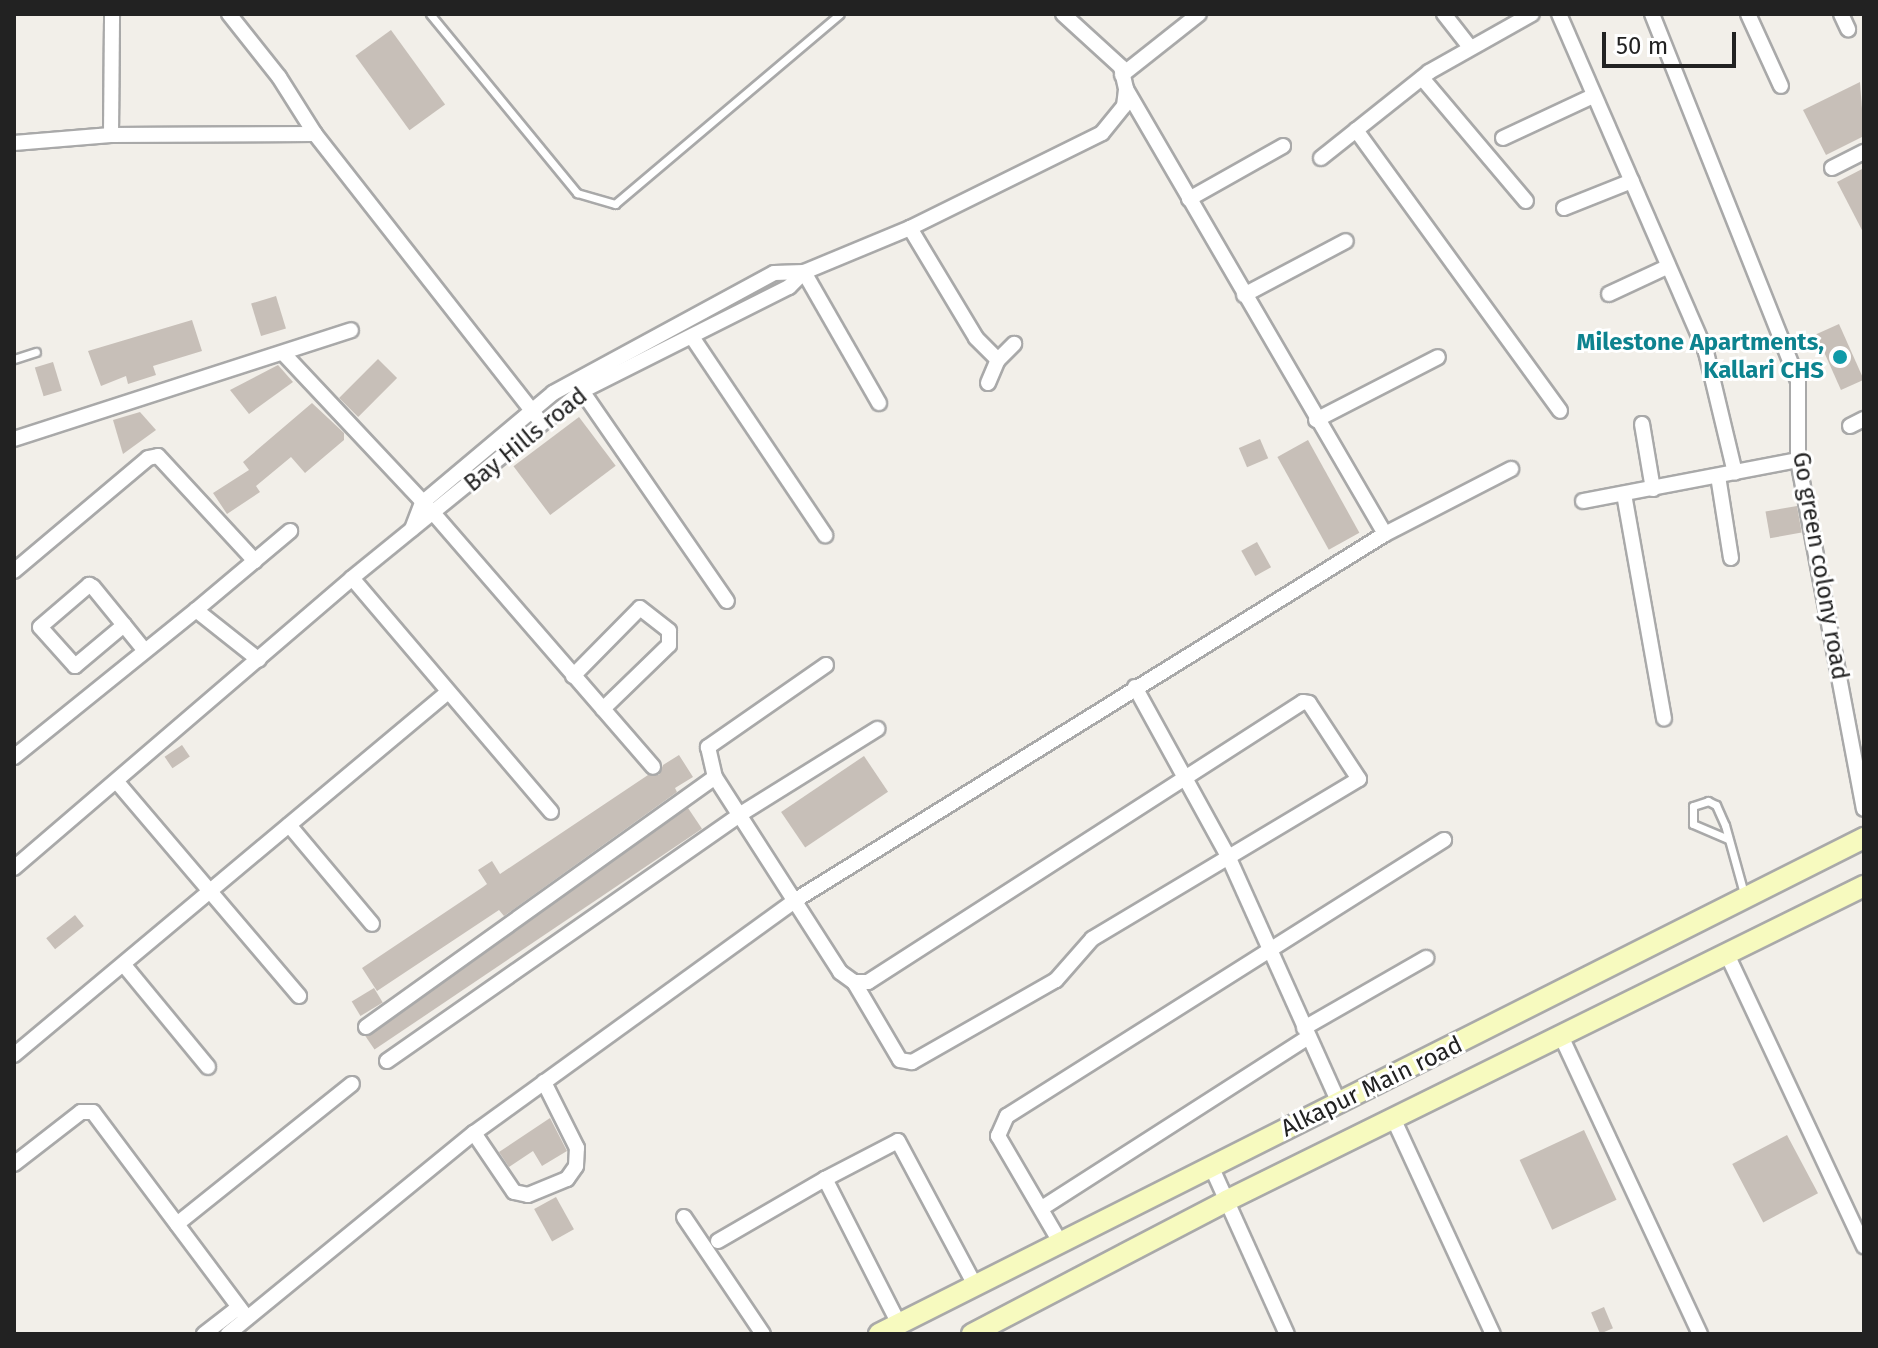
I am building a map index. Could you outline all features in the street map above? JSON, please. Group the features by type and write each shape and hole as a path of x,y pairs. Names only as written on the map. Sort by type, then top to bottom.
{"street":[{"path":"111,135 112,14"},
{"path":"229,14 279,77 315,134 536,416"},
{"path":"1063,14 1124,82 1316,420 1385,534"},
{"path":"1124,82 1199,14"},
{"path":"1444,14 1469,46"},
{"path":"1321,158 1422,78 1469,46 1532,14"},
{"path":"1559,14 1706,352 1735,473"},
{"name":"Go green colony road","path":"1652,14 1798,380 1798,460 1864,809"},
{"path":"1748,14 1781,86"},
{"path":"1841,14 1848,29"},
{"path":"1422,78 1526,201"},
{"name":"Bay Hills road","path":"14,868 352,578 412,529 435,515 536,416 789,287 804,272 910,228 1102,133 1124,106 1124,82"},
{"path":"1503,138 1593,96"},
{"path":"1356,130 1560,411"},
{"path":"15,139 315,134"},
{"path":"1189,199 1283,146"},
{"path":"1832,168 1864,152"},
{"path":"1564,208 1632,181"},
{"path":"910,228 976,338 998,360"},
{"path":"1244,295 1346,241"},
{"path":"1609,294 1667,267"},
{"path":"412,529 422,503 536,416 553,393 774,273 804,272 879,403"},
{"path":"14,439 351,330"},
{"path":"692,337 825,535"},
{"path":"988,383 998,360 1014,344"},
{"path":"283,353 435,515 653,767"},
{"path":"1316,420 1438,357"},
{"path":"582,391 727,601"},
{"path":"1850,426 1864,419"},
{"path":"1642,424 1653,489"},
{"path":"14,571 148,458 158,456 255,561"},
{"path":"1583,501 1798,460"},
{"path":"204,1334 243,1312 474,1133 794,901 1385,534 1511,469"},
{"path":"1718,476 1731,558"},
{"path":"1624,494 1664,718"},
{"path":"14,757 290,531"},
{"path":"352,578 551,812"},
{"path":"124,625 75,666 40,627 89,585 124,625 145,651"},
{"path":"573,676 640,608 669,631 669,645 603,709"},
{"path":"196,610 259,660"},
{"path":"826,665 715,738 708,747 715,777 840,972 854,982 906,1064 1056,980 1092,939 1359,779 1309,703 1303,702 868,982 854,982"},
{"path":"1135,687 1228,856 1340,1105"},
{"path":"14,1055 448,692"},
{"path":"387,1061 739,815 877,729"},
{"path":"366,1027 715,777"},
{"path":"117,782 299,996"},
{"path":"289,825 372,924"},
{"name":"Alkapur Main road","path":"879,1334 1211,1166 1340,1105 1864,838"},
{"path":"1060,1242 998,1136 1007,1116 1444,840"},
{"name":"Alkapur Main road","path":"972,1334 1226,1201 1864,886"},
{"path":"1726,952 1864,1246"},
{"path":"1042,1208 1306,1032 1426,958"},
{"path":"124,965 208,1067"},
{"path":"1561,1036 1700,1334"},
{"path":"474,1133 514,1192 528,1195 567,1179 576,1166 577,1148 544,1082"},
{"path":"177,1224 352,1084"},
{"path":"17,1157 88,1109 243,1312"},
{"path":"1393,1118 1493,1334"},
{"path":"718,1241 898,1141 975,1285"},
{"path":"1211,1166 1287,1334"},
{"path":"825,1179 899,1324"},
{"path":"684,1217 763,1334"},
{"path":"228,1334 243,1312"}],"lane":[{"path":"430,14 577,193 615,204 840,14"},
{"path":"14,359 36,352"},
{"path":"1728,839 1693,824 1693,806 1708,801 1716,805 1728,839 1745,898"}],"building":[{"path":"391,30 445,104 409,130 355,56"},
{"path":"1860,82 1864,136 1826,155 1803,110"},
{"path":"1864,168 1864,234 1837,182"},
{"path":"276,296 286,329 261,336 251,304"},
{"path":"192,320 202,351 153,366 156,375 128,384 126,376 101,386 88,351"},
{"name":"Milestone Apartments, Kallari CHS","path":"1839,324 1864,380 1841,390 1816,334"},
{"path":"378,359 397,378 358,417 339,398"},
{"path":"53,362 62,391 44,396 35,368"},
{"path":"278,365 293,382 249,414 230,390"},
{"path":"312,403 344,433 344,440 305,473 291,457 256,486 260,492 227,514 213,493 249,470 243,462"},
{"path":"140,412 156,430 123,454 113,420"},
{"path":"579,417 616,466 550,515 514,466"},
{"path":"1260,439 1268,458 1247,467 1239,448"},
{"path":"1308,440 1359,533 1329,550 1277,457"},
{"path":"1797,506 1802,533 1770,538 1765,512"},
{"path":"1257,542 1271,567 1255,576 1241,551"},
{"path":"182,745 190,757 172,768 165,757"},
{"path":"679,755 693,777 675,788 677,792 504,916 499,910 377,991 362,968 487,884 478,870 492,861 500,874 648,775 659,775 663,765"},
{"path":"864,756 888,792 805,848 781,812"},
{"path":"688,808 702,829 375,1050 361,1029"},
{"path":"75,915 84,926 55,949 46,938"},
{"path":"374,988 383,1003 360,1016 352,1001"},
{"path":"550,1118 567,1151 542,1166 533,1151 509,1167 499,1152"},
{"path":"1584,1130 1617,1200 1552,1230 1520,1160"},
{"path":"1787,1135 1818,1193 1763,1222 1732,1164"},
{"path":"556,1197 574,1229 552,1241 534,1209"},
{"path":"1604,1307 1613,1328 1600,1334 1591,1312"}],"place":[{"name":"Milestone Apartments, Kallari CHS","path":"1840,357"}]}
